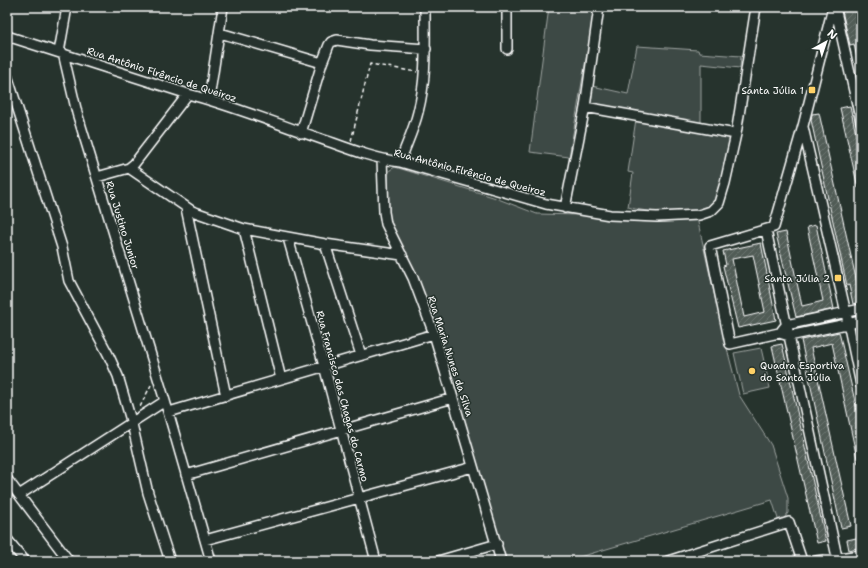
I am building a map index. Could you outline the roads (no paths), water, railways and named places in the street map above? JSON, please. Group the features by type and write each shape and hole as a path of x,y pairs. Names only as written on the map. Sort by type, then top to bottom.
{"street":[{"path":"61,53 67,7"},
{"path":"209,100 223,7"},
{"path":"400,162 418,113 423,89 426,49 425,7"},
{"path":"506,7 508,49"},
{"path":"565,208 585,107 599,7"},
{"name":"Rua Antônio Flrêncio de Queiroz","path":"7,36 209,100 382,160 400,162 546,204 565,208 610,215 657,217 699,215 711,211 719,203 736,134 756,7"},
{"path":"834,7 861,122"},
{"path":"834,7 803,126 774,227 710,246 730,344 779,333 788,336 861,321"},
{"path":"220,33 322,62"},
{"path":"301,132 328,45 334,40 370,45 426,49"},
{"name":"Rua Justino Junior","path":"61,53 76,113 169,412 211,561"},
{"path":"7,75 62,247 69,281 118,376 132,424 148,493 170,561"},
{"path":"97,177 129,168 138,159 188,94"},
{"path":"585,107 736,134"},
{"path":"803,126 861,385"},
{"name":"Rua Maria Nunes da Silva","path":"382,160 384,212 389,231 413,278 434,334 501,561"},
{"path":"129,168 186,208 244,229 288,238 402,255"},
{"path":"186,208 226,396"},
{"path":"244,229 281,379"},
{"path":"766,230 837,557"},
{"name":"Rua Francisco das Chagas do Carmo","path":"288,238 376,561"},
{"path":"325,244 362,355"},
{"path":"779,333 786,325 861,309"},
{"path":"169,412 434,334"},
{"path":"186,475 453,398"},
{"path":"19,495 132,424 165,401"},
{"path":"205,540 473,467"},
{"path":"7,479 69,561"},
{"path":"668,561 789,522 802,561"},
{"path":"7,539 24,560"},
{"path":"438,561 497,544"},
{"path":"816,561 861,555"}],"place":[{"name":"Santa Júlia 1","path":"812,90"},
{"name":"Santa Júlia 2","path":"838,278"},
{"name":"Quadra Esportiva do Santa Júlia","path":"752,371"}]}
